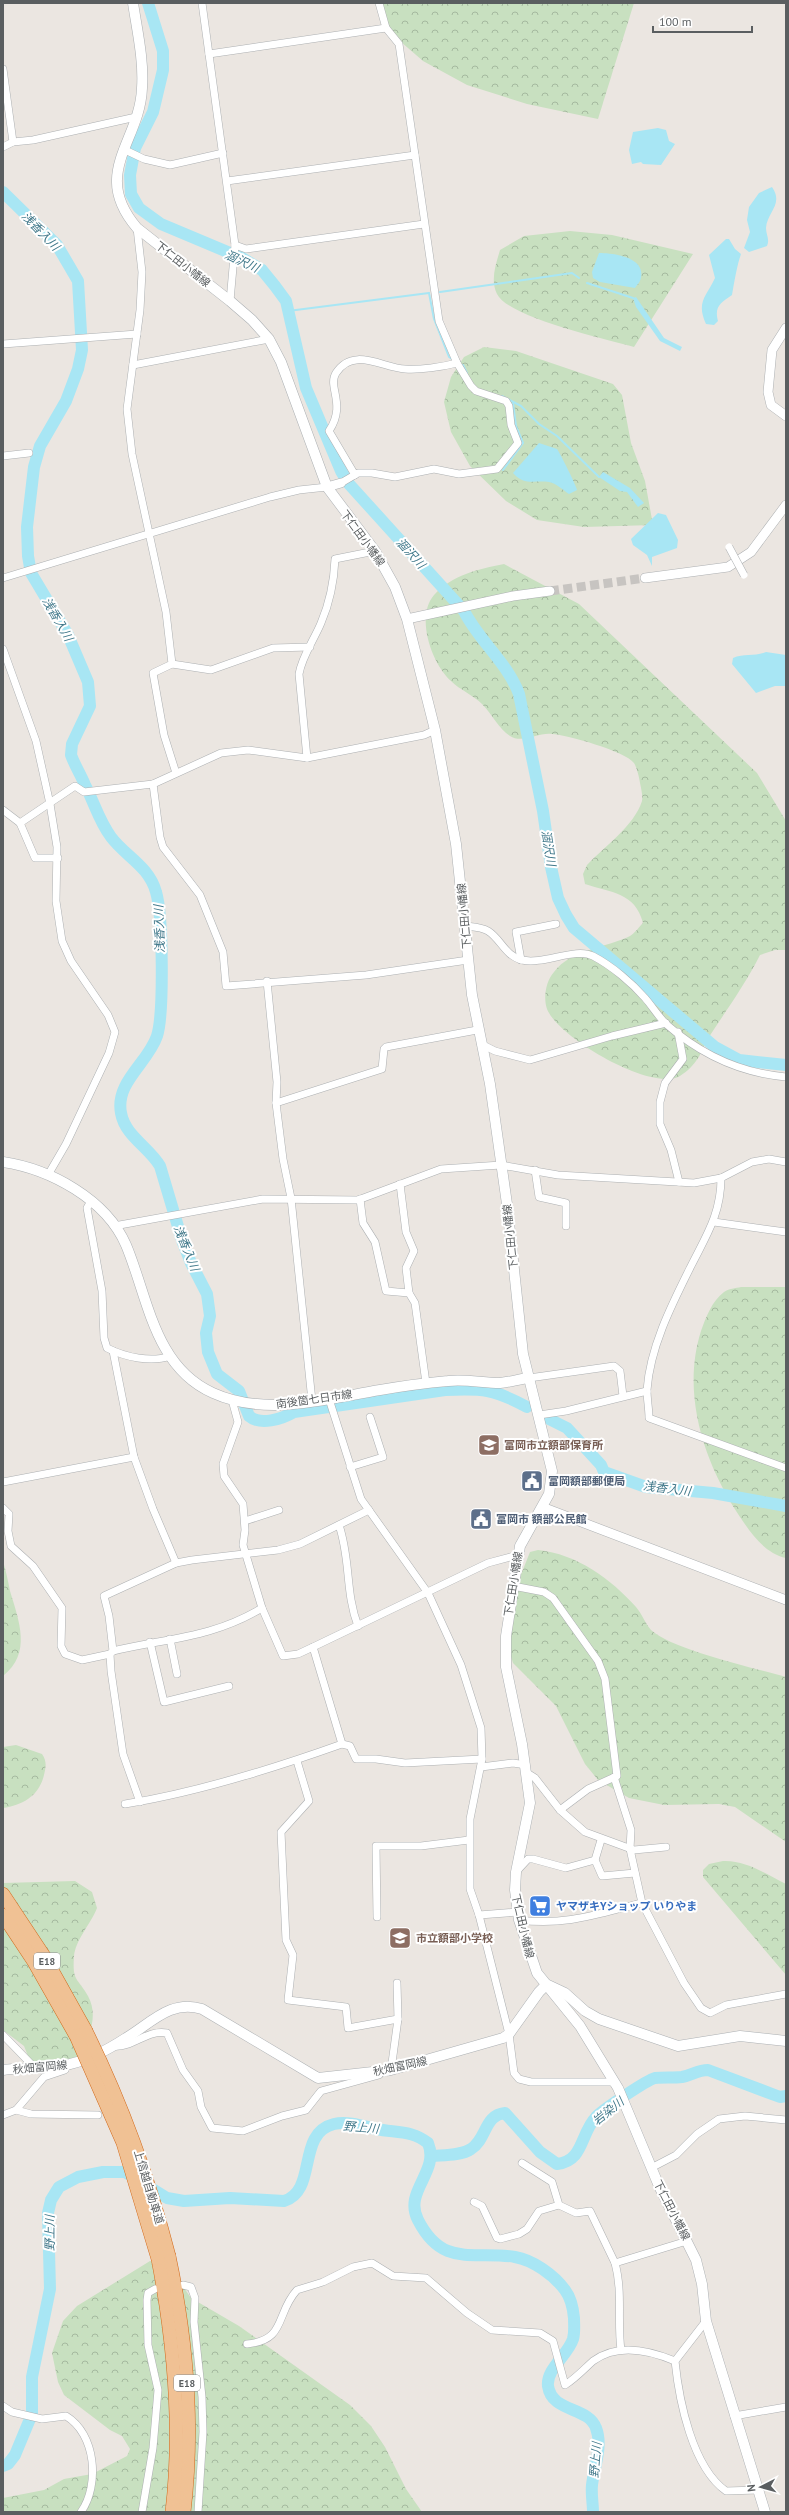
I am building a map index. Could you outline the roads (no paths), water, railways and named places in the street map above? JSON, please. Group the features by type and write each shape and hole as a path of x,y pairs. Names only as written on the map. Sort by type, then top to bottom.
{"highway":[{"name":"上信越自動車道","path":"3,1894 44,1956 81,2034 134,2138 147,2176 164,2257 180,2318 187,2391 188,2465 184,2512"},
{"name":"上信越自動車道","path":"3,1915 81,2034"},
{"name":"上信越自動車道","path":"164,2257 175,2390 176,2462 172,2512"}],"main road":[{"name":"下仁田小幡線","path":"133,3 142,87 136,117 117,166 117,185 126,215 137,228 252,320 269,339 281,362 327,487 375,551 396,587 407,619 435,730 458,857 468,960 477,1030 490,1084 522,1347 552,1471 549,1494 528,1529 518,1555 505,1650 527,1769 529,1812 516,1872 514,1890 518,1916 532,1965 546,1985 580,2026 616,2084 625,2102 651,2168 687,2241 700,2273 706,2321 734,2416 765,2512"},
{"name":"南後箇七日市線","path":"3,1162 34,1169 48,1176 91,1201 114,1226 125,1244 150,1319 170,1356 185,1373 202,1387 234,1400 251,1404 279,1405 312,1401 331,1406 426,1383 466,1380 500,1383 529,1378"},
{"name":"秋畑富岡線","path":"3,2070 64,2065 113,2046 161,2014 181,2005 190,2005 202,2008 318,2078 391,2070 496,2042 509,2034 539,1992 546,1985"},
{"path":"546,1985 565,1993 585,2011 599,2019 678,2046 740,2036 786,2041"}],"street":[{"path":"202,3 235,247 230,301"},
{"path":"3,578 150,532 298,490 327,487 341,483 353,476 372,473 395,477 434,469 459,474 500,466 518,443 511,425 509,406 506,401 476,391 471,386 457,363 439,321 399,44 386,28 379,3"},
{"path":"209,54 386,28"},
{"path":"3,69 12,142"},
{"path":"3,147 12,142 33,140 136,117"},
{"path":"123,149 144,159 170,165 223,153"},
{"path":"227,181 415,155"},
{"path":"235,247 246,249 424,224"},
{"path":"137,228 142,272 138,334 127,409 132,454 166,612 172,664"},
{"path":"786,328 772,350 768,392 771,405 786,416"},
{"path":"3,344 138,334"},
{"path":"133,365 269,339"},
{"path":"353,476 329,431 336,420 338,408 334,384 336,374 343,364 356,360 373,360 404,369 457,363"},
{"path":"3,456 29,453"},
{"path":"645,578 728,567 752,552 786,505"},
{"path":"729,547 744,574"},
{"path":"307,758 299,674 301,664 310,647 332,595 335,559 375,551"},
{"path":"407,619 513,596 550,591"},
{"path":"176,773 164,736 153,673 172,664 211,670 272,648 310,647"},
{"path":"3,649 36,741 50,804 58,858 56,901 62,941 71,961 108,1015 115,1032 109,1053 66,1144 48,1176"},
{"path":"20,823 75,786 84,792 153,784 221,752 248,750 307,758 417,737 435,730"},
{"path":"153,784 160,837 163,847 200,895 223,952 226,986 267,981 366,975 468,960"},
{"path":"3,810 20,823 35,858 58,858"},
{"path":"521,960 516,932 556,924"},
{"path":"465,926 487,930 506,951 521,960 538,962 574,955 592,956 617,972 644,997 666,1023 722,1061 761,1074 786,1077"},
{"path":"267,981 276,1082 276,1103 283,1159 291,1198 312,1401"},
{"path":"481,1044 495,1051 530,1060 612,1036 666,1023"},
{"path":"276,1103 382,1069 384,1049 386,1047 477,1030"},
{"path":"678,1032 682,1059 665,1083 660,1102 660,1124 671,1150 679,1182"},
{"path":"114,1226 263,1199 360,1199 441,1169 501,1165 564,1176 694,1183 721,1178 752,1162 769,1159 786,1162"},
{"path":"535,1170 539,1197 566,1203 566,1226"},
{"path":"721,1178 721,1197 714,1222 670,1309 652,1365 647,1391 649,1418 786,1468"},
{"path":"400,1184 406,1232 414,1251 406,1268 408,1293 416,1303 426,1383"},
{"path":"360,1199 363,1223 375,1242 386,1291 408,1293"},
{"path":"91,1201 88,1208 102,1291 104,1338 107,1348 113,1351 160,1360 170,1356"},
{"path":"714,1222 786,1232"},
{"path":"113,1351 134,1457 153,1509 176,1563"},
{"path":"529,1378 614,1366 620,1371 623,1396"},
{"path":"539,1414 566,1411 647,1391"},
{"path":"234,1400 238,1422 233,1441 226,1453 224,1476 243,1504 245,1521 243,1545 262,1608 283,1656 298,1654 488,1563 518,1555"},
{"path":"331,1406 361,1499 428,1593 461,1665 481,1728 482,1763 470,1820 470,1889 479,1915 509,2034 514,2073 524,2081 610,2082 616,2084"},
{"path":"350,1467 383,1457 370,1417"},
{"path":"3,1482 134,1457"},
{"path":"542,1507 786,1600"},
{"path":"3,1508 9,1514 8,1531 11,1546 33,1566 62,1608 61,1646 65,1654 82,1660 150,1642 210,1632 239,1622 262,1608"},
{"path":"245,1521 279,1510"},
{"path":"140,1802 123,1754 109,1616 104,1596 176,1563 278,1550 300,1544 369,1510"},
{"path":"339,1525 347,1547 351,1608 358,1626"},
{"path":"513,1586 544,1592 553,1598 598,1661 605,1678 617,1776 588,1789 560,1810"},
{"path":"170,1639 177,1674"},
{"path":"150,1642 164,1702 229,1686"},
{"path":"313,1647 342,1744"},
{"path":"125,1804 167,1797 297,1761 342,1744 350,1746 356,1759 376,1759 405,1763 512,1763 527,1769 560,1810 585,1832 602,1840 630,1849 666,1847"},
{"path":"297,1761 309,1801 305,1808 284,1826 281,1832 286,1940 293,1956 288,2000 346,2007 348,2028 398,2018"},
{"path":"614,1777 631,1830 630,1849 642,1903 684,1983 705,2013 710,2013 726,2005 786,1994"},
{"path":"377,1917 376,1846 421,1846 469,1840"},
{"path":"602,1840 595,1860 602,1876 635,1873"},
{"path":"516,1872 528,1860 566,1868 595,1860"},
{"path":"479,1915 518,1916 546,1923 574,1920 642,1903"},
{"path":"113,2046 122,2046 152,2034 167,2033 183,2070 198,2091 201,2107 210,2128 243,2131 282,2116 306,2110 321,2091 388,2073 391,2070 398,2018 397,1983"},
{"path":"3,2035 35,2068"},
{"path":"3,2115 16,2110 44,2077 65,2070 64,2065"},
{"path":"16,2110 31,2114 98,2115"},
{"path":"651,2168 676,2155 697,2134 719,2119 745,2116 786,2120"},
{"path":"522,2163 552,2182 559,2205"},
{"path":"474,2202 482,2206 497,2238 500,2239 519,2234 530,2226 539,2211 559,2205 576,2213 590,2211 615,2263 621,2287 618,2326 621,2350"},
{"path":"615,2263 687,2241"},
{"path":"247,2344 262,2343 272,2336 297,2290 323,2282 363,2263 372,2264 393,2276 426,2278 466,2313 492,2330 540,2333 553,2341 565,2385 601,2356 613,2350 646,2352 675,2361"},
{"path":"183,2285 190,2287 195,2298 194,2322 202,2397 198,2512"},
{"path":"142,2512 156,2420 158,2390 148,2345 147,2300 148,2293 155,2289"},
{"path":"706,2321 675,2361 679,2398 699,2453 712,2478 726,2491 758,2490"},
{"path":"3,2406 12,2412 42,2419 66,2416 74,2421 84,2435 89,2450 92,2480 88,2496 81,2512"},
{"path":"734,2416 786,2407"}],"water":[{"path":"658,128 666,130 669,141 675,144 661,165 643,164 641,162 632,164 629,150 633,132"},
{"path":"772,187 775,193 776,203 767,222 767,246 749,252 744,248 750,232 747,220 749,207 759,193"},
{"path":"726,239 729,239 735,249 741,254 732,295 719,305 717,312 718,321 714,325 706,324 703,316 702,305 703,300 715,278 709,255"},
{"path":"599,253 619,255 633,261 638,265 641,270 641,278 635,288 600,282 593,278 592,272"},
{"path":"636,297 664,338 682,347 680,351 660,341 636,307 633,298"},
{"path":"539,443 557,449 577,490 569,494 552,483 521,480 513,473"},
{"path":"603,472 630,488 644,503 638,507 627,492 620,491 599,477"},
{"path":"658,513 666,515 678,540 677,548 652,557 652,566 647,555 633,545 631,539"},
{"path":"766,652 786,655 786,686 775,686 756,693 732,664 733,658"}],"waterway":[{"name":"涸沢川","path":"148,3 163,51 163,70 153,112 135,148 130,175 131,194 139,208 161,224 242,258 262,270 286,301 306,388 341,471 349,484 464,611 477,632 514,682 519,694 543,811 551,867 558,898 574,928 715,1047 739,1060 786,1065"},
{"name":"浅香入川","path":"3,192 57,245 78,281 82,350 78,369 66,401 40,446 34,467 27,527 28,556 31,573 68,635 88,682 90,706 72,744 71,755 74,763 107,831 117,844 148,875 156,892 160,921 162,964 159,1024 157,1036 153,1046 127,1082 120,1102 121,1113 123,1121 132,1135 150,1153 160,1166 182,1240 191,1263 207,1294 210,1316 206,1333 208,1352 217,1374 239,1391 249,1416 259,1421 277,1419 294,1412 445,1390 469,1389 488,1391 505,1396 527,1407"},
{"path":"440,292 572,273 579,278"},
{"path":"587,283 633,298"},
{"path":"429,293 434,319 449,357 452,359"},
{"path":"288,311 429,293"},
{"path":"463,365 467,373"},
{"path":"502,396 521,406 539,424 557,436 599,477"},
{"path":"503,470 523,443 516,426 513,403"},
{"name":"浅香入川","path":"549,1419 567,1428 601,1465 604,1472 646,1487 713,1493 786,1506"},
{"name":"岩染川","path":"432,2156 457,2154 471,2149 476,2145 493,2118 505,2113 540,2152 557,2164 566,2162 577,2152 587,2131 596,2117 643,2084 655,2078 682,2077 708,2070 780,2097 786,2096"},
{"name":"野上川","path":"3,2466 8,2464 15,2455 32,2414 32,2377 50,2289 48,2213 51,2200 59,2187 78,2177 103,2172 125,2172 167,2198 184,2201 230,2198 284,2201 294,2195 301,2186 305,2175 310,2150 315,2138 322,2129 334,2124 350,2123 376,2129 410,2134 428,2143 430,2153 429,2163 415,2200 415,2210 418,2220 428,2235 438,2245 449,2251 460,2254 500,2255 529,2261 543,2269 555,2279 567,2293 573,2310 574,2336 567,2351 550,2374 548,2386 551,2395 556,2401 586,2416 592,2421 596,2428 599,2442 592,2485 593,2512"}],"tunnel":[{"path":"550,591 645,578"}],"place":[{"name":"富岡市立額部保育所","path":"489,1445"},
{"name":"富岡額部郵便局","path":"532,1481"},
{"name":"富岡市 額部公民館","path":"481,1519"},
{"name":"ヤマザキYショップ いりやま","path":"540,1906"},
{"name":"市立額部小学校","path":"400,1938"}]}
